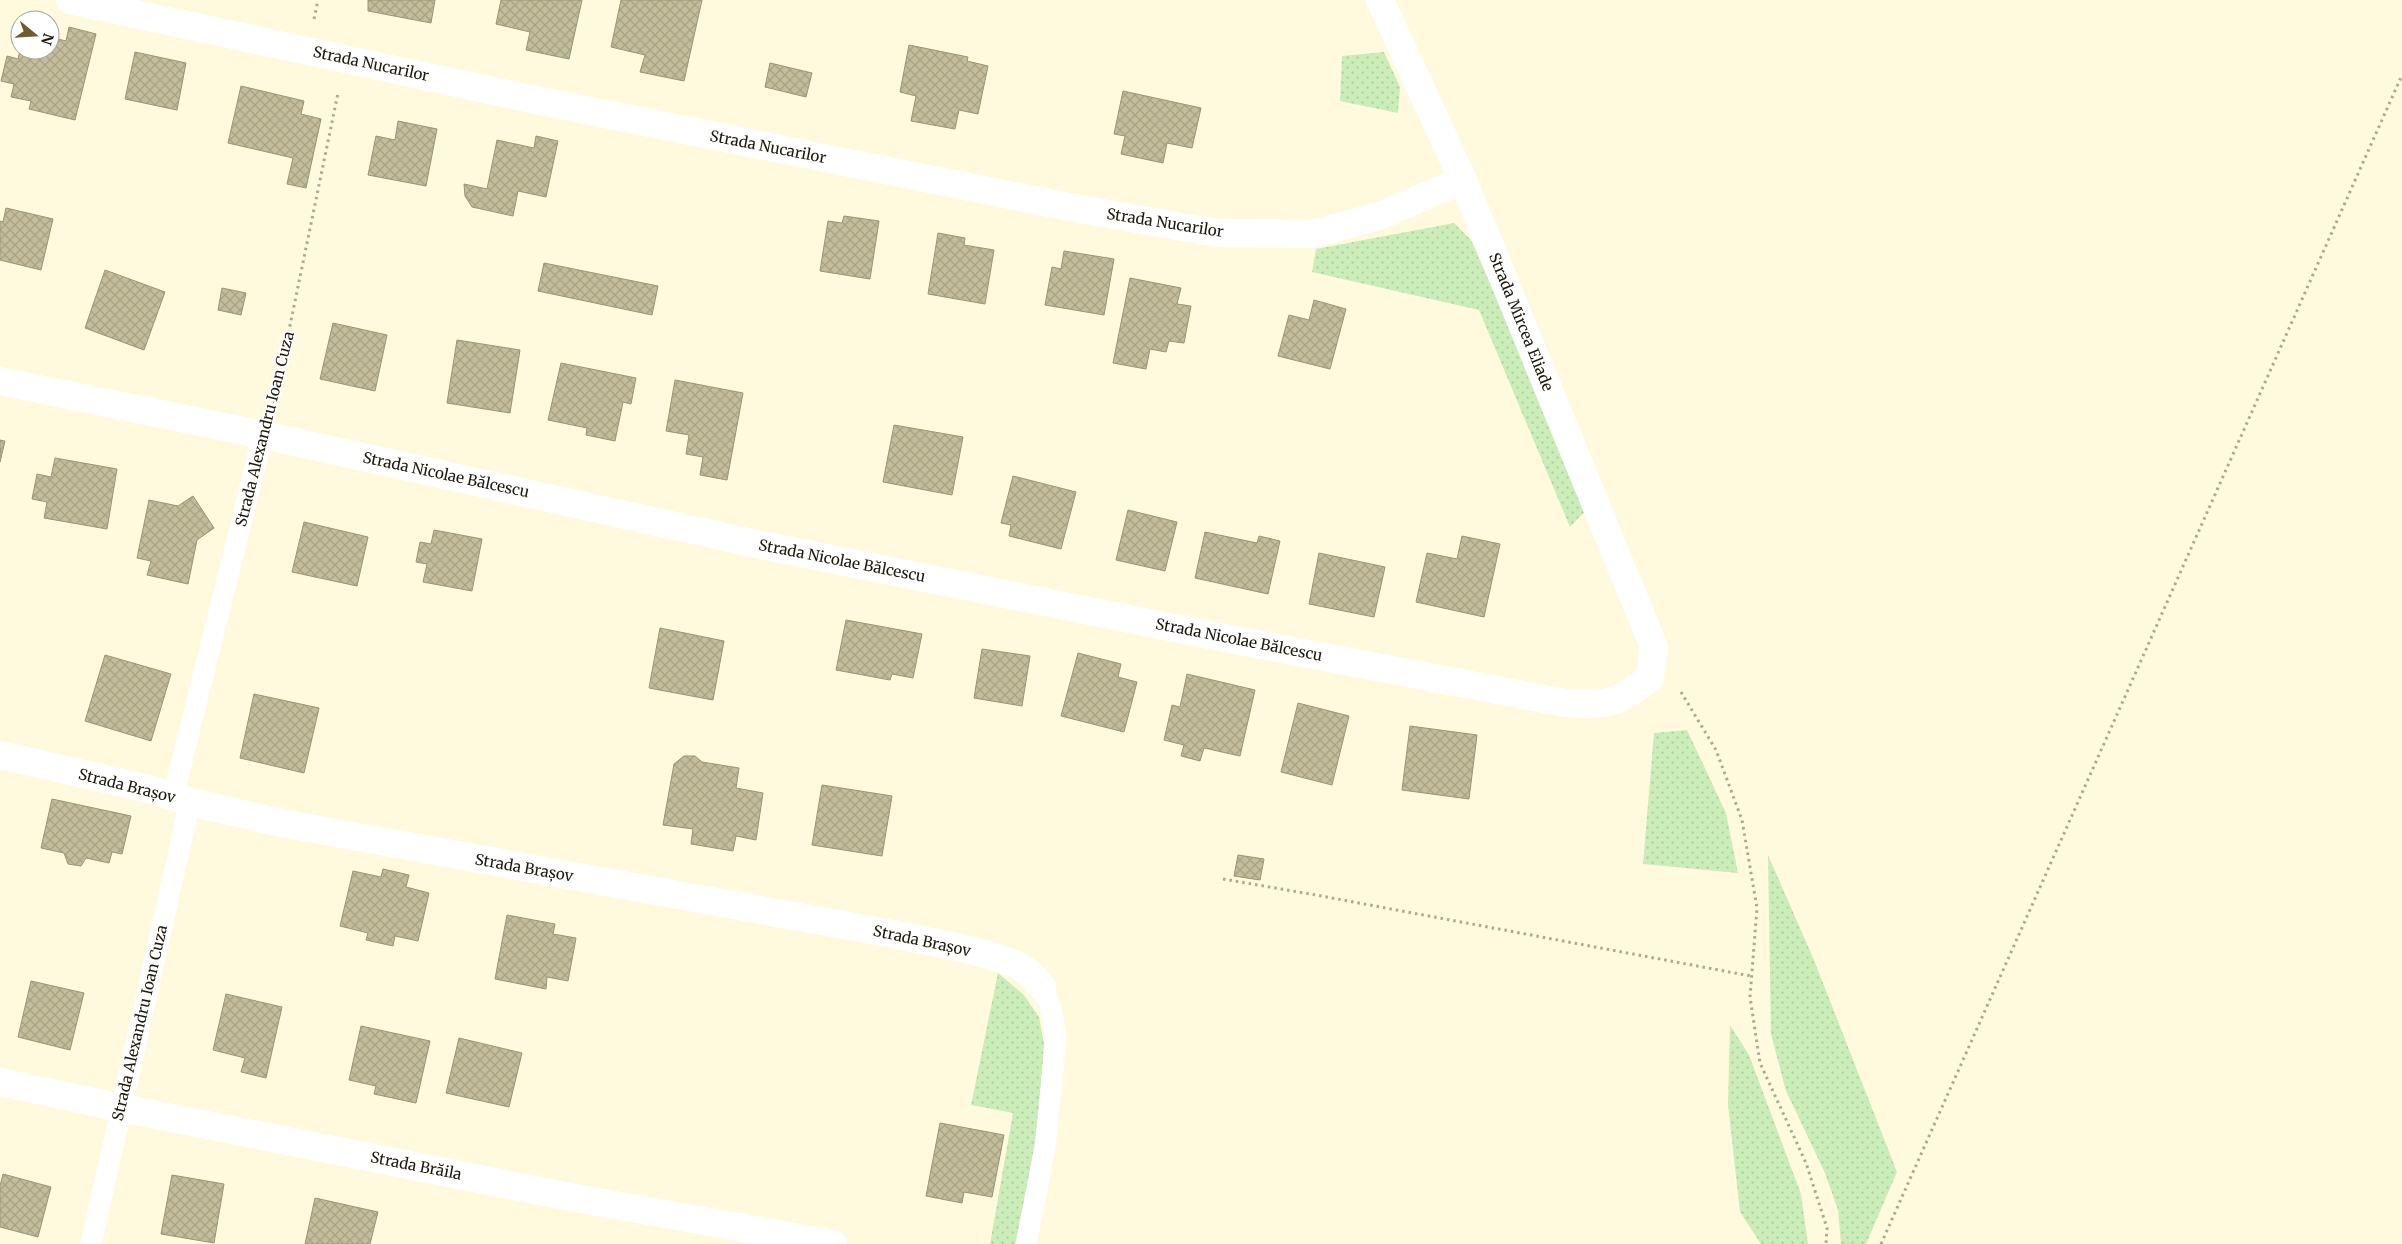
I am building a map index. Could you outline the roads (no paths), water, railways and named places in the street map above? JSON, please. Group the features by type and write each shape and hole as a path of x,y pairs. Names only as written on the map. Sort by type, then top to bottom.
{"street":[{"name":"Strada Nucarilor","path":"70,0 545,102 1069,207 1216,233 1313,234 1379,216 1463,180"},
{"name":"Strada Mircea Eliade","path":"1380,0 1463,180 1654,647"},
{"name":"Strada Nicolae Bălcescu","path":"0,381 263,434 776,548 1200,633 1565,702 1596,705 1626,696 1650,678 1654,647"},
{"name":"Strada Brașov","path":"0,755 280,823 893,934 1009,962 1028,972 1042,987"},
{"name":"Strada Brăila","path":"0,1082 121,1108 570,1197 834,1244"}],"lane":[{"name":"Strada Alexandru Ioan Cuza","path":"91,1244 121,1108 182,800 263,434"},
{"path":"1026,1244 1045,1148 1056,1039 1051,1007 1042,987"}]}
